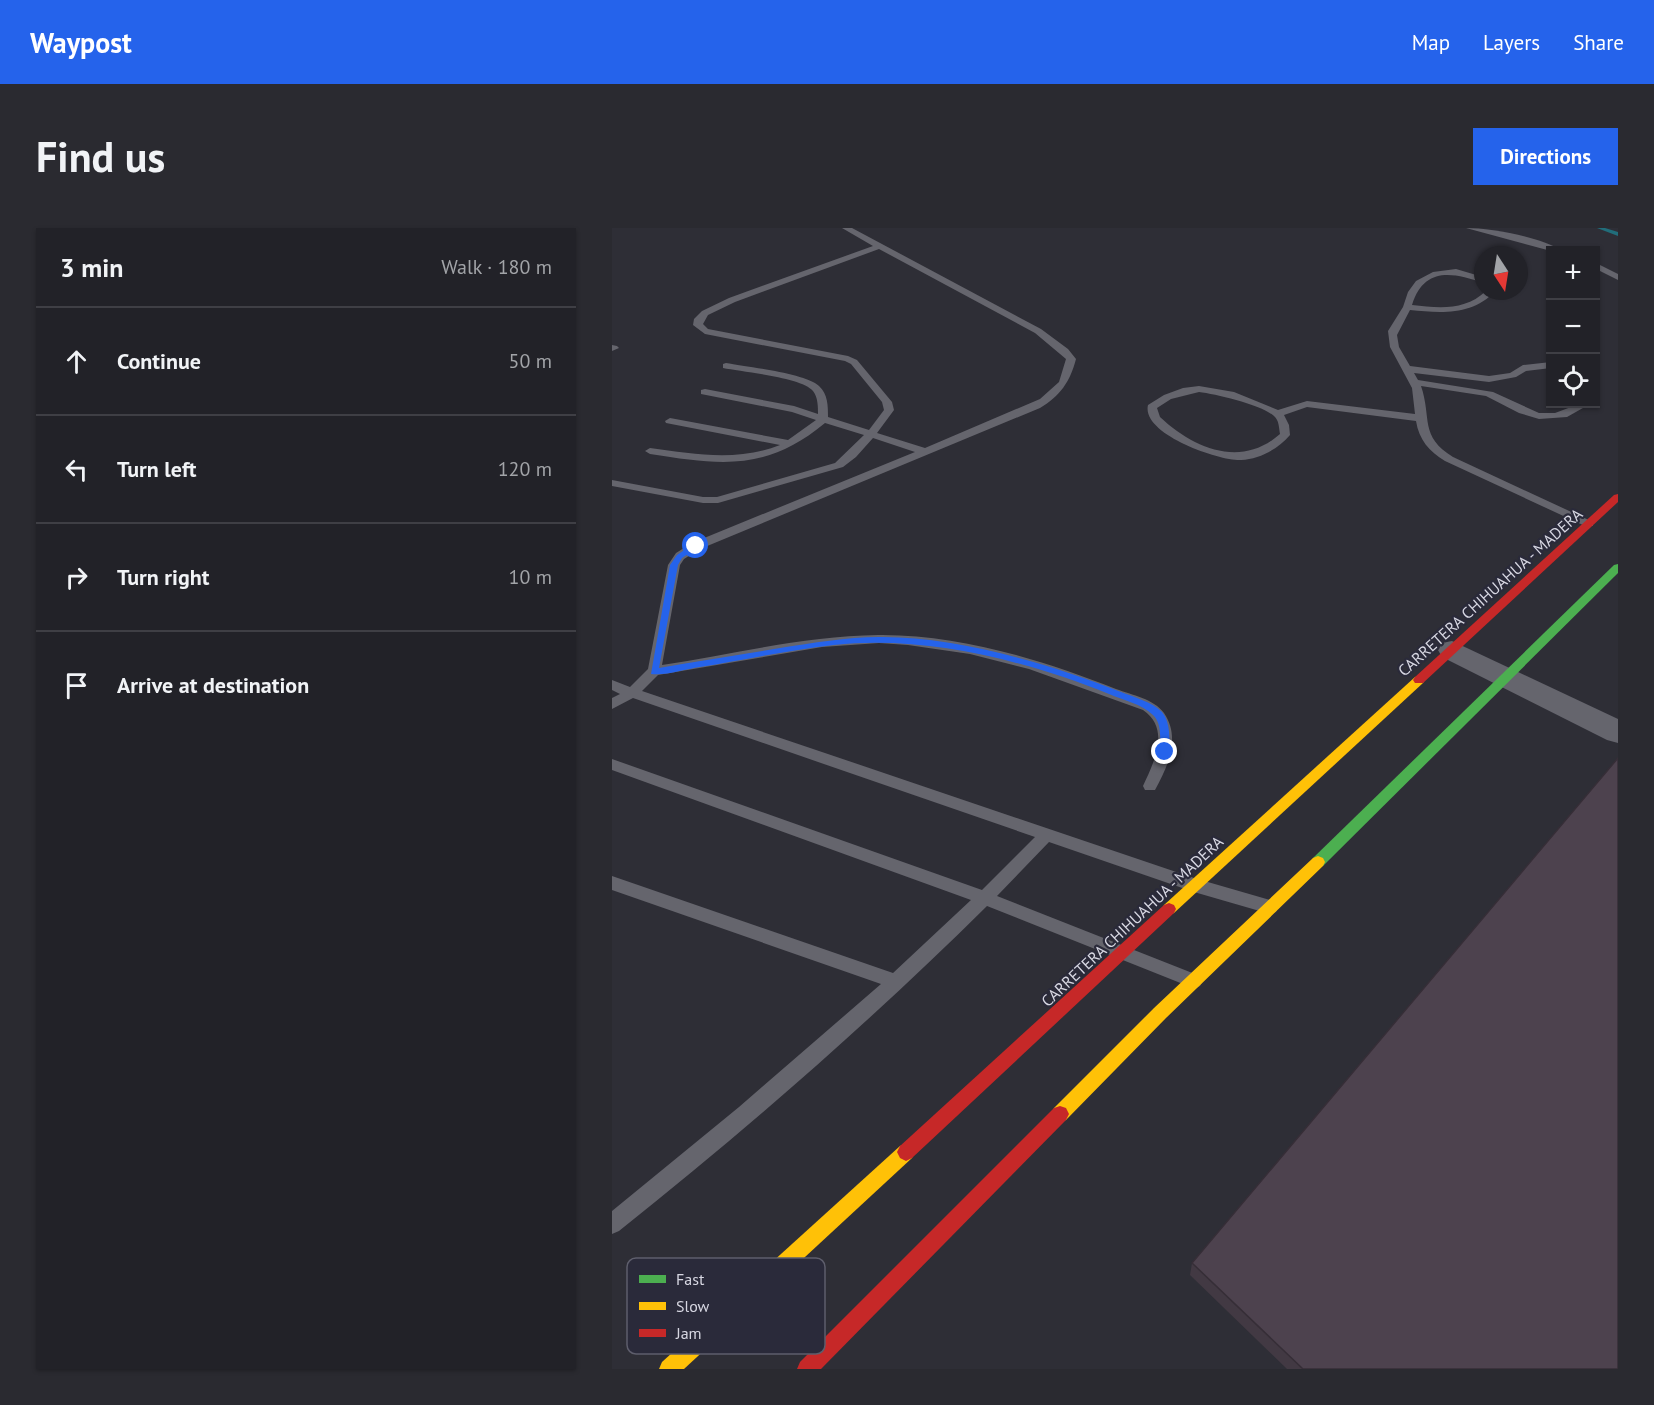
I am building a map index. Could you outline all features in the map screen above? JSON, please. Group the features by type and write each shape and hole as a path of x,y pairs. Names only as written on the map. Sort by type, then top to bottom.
{"highway":[{"name":"CARRETERA CHIHUAHUA - MADERA","path":"790,1258 1618,497"},
{"path":"825,1351 1194,981 1508,677 1618,567"},
{"name":"CARRETERA CHIHUAHUA - MADERA","path":"669,1369 685,1354"},
{"path":"807,1369 822,1354"}],"street":[{"path":"1452,650 1618,732"}],"lane":[{"path":"612,704 632,693 654,671 669,587 674,565 680,556 696,546 1036,406 1063,387 1071,359 1065,351 1038,331 846,228"},
{"path":"1470,228 1506,235 1546,247"},
{"path":"612,483 703,500 718,500 839,465 871,434 889,410 887,402 854,362 839,356 705,331 698,325 699,319 705,313 732,300 879,246"},
{"path":"1600,268 1618,277"},
{"path":"1474,277 1464,273 1438,273 1425,278 1412,291 1407,307 1392,336 1395,346 1409,369 1419,396 1419,418 1426,439 1437,451 1589,524"},
{"path":"1407,307 1439,311 1458,309 1482,300"},
{"path":"650,451 712,460 734,460 762,454 790,444 823,419 824,403 819,391 807,382 726,366"},
{"path":"1409,369 1489,379 1513,375 1523,368 1546,366"},
{"path":"1414,382 1487,394 1540,416 1554,417 1572,413 1579,408"},
{"path":"1197,388 1218,391 1240,398 1278,414 1284,425 1285,435 1271,448 1248,457 1232,457 1217,454 1172,432 1154,418 1152,406 1165,396 1197,388"},
{"path":"705,392 794,409 926,452"},
{"path":"1278,414 1289,408 1307,404 1419,418"},
{"path":"670,422 790,444"},
{"path":"654,671 807,645 880,639 931,644 989,654 1092,684 1147,706 1158,715 1166,736 1165,752 1150,786"},
{"path":"612,685 1194,885 1270,908"},
{"path":"612,764 1124,951 1194,981"},
{"path":"612,1224 723,1135 896,982 986,900 1047,834"},
{"path":"612,883 896,982"}],"building":[{"path":"1618,758 1618,1369 1303,1369 1192,1263"}],"waterway":[{"path":"1600,228 1618,234"}],"traffic: fast":[{"path":"1318,862 1618,567"}],"traffic: slow":[{"path":"1169,909 1419,680"},
{"path":"1060,1114 1160,1013 1318,862"},
{"path":"790,1258 906,1152"},
{"path":"669,1369 685,1354"}],"traffic: jam":[{"path":"1419,680 1618,497"},
{"path":"906,1152 1169,909"},
{"path":"825,1351 1060,1114"},
{"path":"807,1369 822,1354"}],"route":[{"path":"696,546 680,556 674,565 654,671 834,642 880,639 931,644 989,654 1046,669 1147,706 1158,715 1164,726 1165,752"}]}
